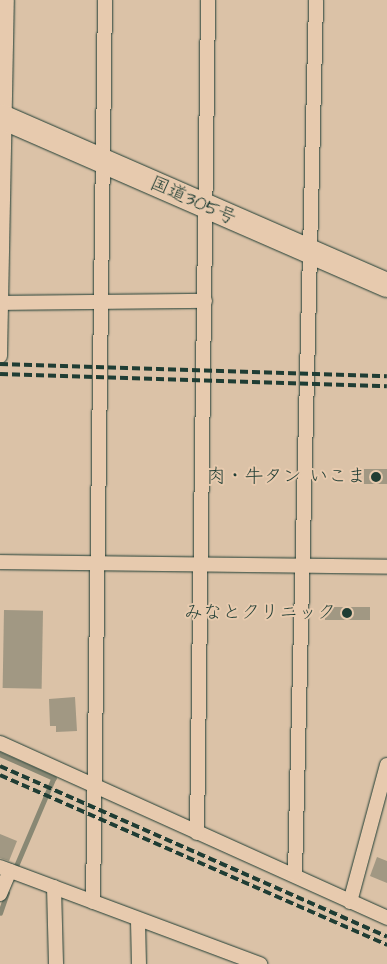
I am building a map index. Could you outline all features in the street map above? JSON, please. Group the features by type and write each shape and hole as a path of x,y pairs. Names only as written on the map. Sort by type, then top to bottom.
{"highway":[{"name":"国道305号","path":"2,117 206,206 310,254 387,285"}],"street":[{"path":"0,356 2,117 7,0"},
{"path":"93,902 93,789 102,301 105,0"},
{"path":"197,833 208,0"},
{"path":"295,874 316,0"},
{"path":"0,303 205,301"},
{"path":"0,562 387,567"},
{"path":"0,743 93,789 295,874 350,902 387,918"},
{"path":"350,902 387,765"},
{"path":"0,894 5,869 138,921 260,964"},
{"path":"54,887 56,964"},
{"path":"138,921 139,964"}],"building":[{"name":"肉・牛タン いこま","path":"364,469 387,469 387,484 364,484"},
{"name":"みなとクリニック","path":"325,607 370,607 370,620 325,620"},
{"path":"4,610 43,611 42,689 3,688"},
{"path":"75,697 77,731 56,732 56,726 50,726 49,699"},
{"path":"0,834 17,841 9,861 0,858"},
{"path":"377,857 387,861 387,883 370,876"}],"waterway":[{"path":"0,754 54,778 17,865"},
{"path":"0,913 7,893"}],"railway":[{"path":"0,364 387,376"},
{"path":"0,374 387,386"},
{"path":"0,766 387,937"},
{"path":"0,775 387,945"}],"place":[{"name":"肉・牛タン いこま","path":"376,477"},
{"name":"みなとクリニック","path":"347,613"}]}
